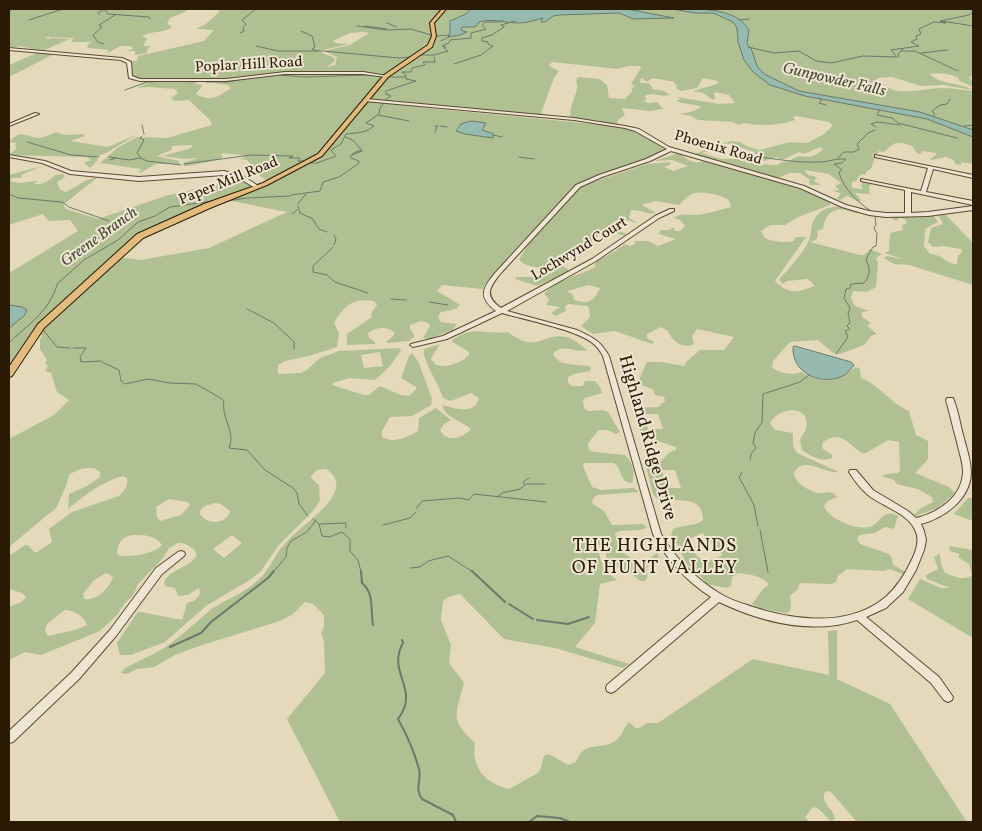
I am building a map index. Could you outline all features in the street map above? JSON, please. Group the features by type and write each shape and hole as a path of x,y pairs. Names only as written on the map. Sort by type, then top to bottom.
{"main road":[{"name":"Paper Mill Road","path":"9,374 41,326 134,241 166,223 257,187 299,168 320,155 386,76 430,46 434,36 432,23 444,9"}],"street":[{"name":"Poplar Hill Road","path":"9,49 122,59 129,62 130,77 140,80 226,80 289,73 364,73 386,76"},
{"name":"Phoenix Road","path":"366,100 610,124 638,130 654,142 670,150 802,186 863,212 881,215 973,208"},
{"path":"9,125 37,114"},
{"path":"501,311 487,299 487,288 503,267 572,191 589,180 645,162 670,150"},
{"path":"9,156 43,162 70,172 139,179 224,172 241,177 257,187"},
{"path":"876,156 973,176"},
{"path":"923,193 932,167"},
{"path":"862,180 973,203"},
{"path":"908,190 908,214"},
{"name":"Lochwynd Court","path":"413,345 445,338 501,311 594,260 662,214 672,210"},
{"name":"Highland Ridge Drive","path":"501,311 572,331 589,338 600,346 606,356 657,534 668,554 683,571 718,597 755,613 799,621 828,622 858,616 886,603 899,592 908,580 922,538 915,522"},
{"path":"853,472 870,492 915,522 927,521 942,513 959,495 966,483 968,472 950,400"},
{"path":"9,738 75,676 113,633 159,571 181,554"},
{"path":"611,688 718,597"},
{"path":"858,616 935,680 948,696"}],"green space":[{"path":"9,9 184,9 187,11 170,18 167,24 171,28 142,36 147,39 143,46 151,46 147,53 135,55 135,51 126,51 133,49 131,46 121,46 107,53 108,50 88,48 87,46 91,42 72,42 73,38 46,37 48,39 70,39 42,51 33,51 35,50 21,46 9,48"},
{"path":"218,9 973,9 973,76 969,77 973,82 973,87 952,75 930,74 938,80 973,90 944,85 921,86 892,77 877,78 876,83 887,85 870,87 882,89 888,87 898,91 942,88 973,91 973,164 961,162 961,165 955,164 954,160 946,157 931,160 936,153 923,151 920,154 912,146 896,143 884,152 879,151 876,155 870,154 875,157 871,169 865,175 862,174 857,178 858,180 852,182 852,188 863,189 861,185 863,182 872,183 869,187 870,194 855,193 861,200 859,202 847,196 840,200 837,199 841,193 832,191 839,190 835,186 841,183 829,174 804,170 808,175 817,177 814,181 821,185 809,185 810,180 800,173 790,173 778,178 694,154 731,141 740,142 748,147 760,150 790,142 807,143 824,134 833,125 829,122 796,116 793,117 795,120 782,123 763,125 743,123 740,125 732,122 698,120 691,116 680,114 694,111 701,107 676,101 681,99 677,97 719,104 735,103 729,95 714,92 715,98 713,100 703,93 693,91 717,84 718,81 703,78 697,88 681,91 677,89 676,86 678,85 674,84 675,82 653,78 646,82 641,78 640,83 649,83 653,89 664,91 670,95 648,95 645,96 647,100 642,101 649,103 657,102 663,109 650,111 622,108 625,115 618,120 617,124 564,117 571,116 571,107 577,89 576,80 579,77 600,79 607,85 609,98 625,99 633,90 631,88 635,87 631,84 641,68 640,66 628,66 618,69 552,62 549,66 559,71 554,78 541,113 552,116 418,104 417,107 625,127 639,132 666,150 640,163 591,178 576,185 506,259 482,289 442,285 437,291 460,305 456,309 441,312 438,317 441,322 457,324 453,329 455,331 453,333 450,331 429,339 423,338 430,326 428,323 421,321 410,325 414,337 409,341 387,343 394,335 394,332 381,328 374,329 368,333 369,338 375,344 347,345 347,334 372,317 371,313 377,305 374,301 360,301 346,307 334,323 339,333 337,347 285,361 278,365 278,374 300,373 307,370 320,358 339,351 399,348 401,351 389,367 375,380 349,378 332,385 364,395 369,395 380,386 401,395 409,396 416,387 401,378 409,356 412,353 419,363 432,399 431,405 412,416 390,417 382,431 382,437 396,440 418,431 419,418 436,408 451,420 444,424 440,430 447,437 455,438 471,429 450,416 442,405 458,409 469,409 477,404 479,398 471,393 451,401 443,398 425,359 424,349 440,344 431,359 436,365 454,364 466,358 469,352 451,341 466,333 478,331 508,332 526,342 558,336 567,337 587,350 561,349 553,354 565,363 591,367 590,371 568,377 568,382 571,386 583,386 585,381 595,381 602,393 585,398 583,401 584,408 588,411 603,410 608,412 620,432 616,434 607,430 599,430 588,443 589,450 625,455 633,468 634,476 632,483 625,481 614,463 584,463 583,466 592,487 601,490 634,488 639,492 598,495 594,497 592,503 604,511 612,525 642,524 647,527 640,530 615,533 615,535 622,538 622,551 639,561 647,560 657,553 659,557 647,567 647,578 645,581 640,581 631,574 610,564 606,553 601,546 596,544 604,570 617,580 600,584 595,623 575,647 629,664 623,668 555,648 504,639 460,594 448,597 443,601 441,620 451,645 449,663 464,683 457,710 458,722 475,743 475,760 478,767 493,783 509,789 538,773 546,754 568,765 576,762 584,750 615,741 629,722 635,728 639,728 647,723 658,723 753,659 829,675 828,631 837,630 837,679 890,704 967,822 857,822 830,791 825,792 824,800 834,815 835,819 831,822 819,809 813,807 805,817 809,822 340,822 287,719 325,673 324,642 321,633 324,627 324,615 313,604 305,602 293,614 280,621 199,646 175,655 154,667 137,669 127,674 121,673 125,668 170,644 213,608 253,585 267,570 283,546 329,502 336,485 334,477 326,469 317,470 311,476 319,485 320,501 312,512 278,546 261,571 250,580 206,606 165,642 131,655 120,655 117,643 137,613 141,612 182,620 187,603 195,600 200,594 199,588 188,595 178,596 175,588 165,586 164,583 171,574 194,560 197,555 194,549 183,543 178,543 169,548 164,557 138,584 134,594 117,615 100,631 41,655 25,652 9,660 9,607 21,602 26,597 22,593 9,589 9,556 25,545 29,546 34,552 37,552 52,542 49,529 72,512 119,496 127,484 127,478 123,476 100,485 68,509 69,494 87,486 100,477 100,472 93,468 80,469 69,475 56,508 9,547 9,439 54,415 69,400 57,392 51,373 45,371 48,366 45,364 47,360 40,349 40,339 42,337 40,331 118,257 141,260 209,248 287,212 232,201 222,202 275,181 270,182 260,176 247,160 239,159 245,158 243,155 223,153 221,155 223,157 218,160 184,166 183,163 198,158 184,159 163,156 191,148 192,145 172,146 171,150 157,156 179,161 180,164 156,164 139,173 141,169 100,163 117,148 137,137 167,138 212,125 210,120 189,100 175,101 171,98 178,93 175,89 137,88 150,82 173,81 133,77 131,61 137,61 138,56 204,41 214,30 196,29 206,24 219,12","holes":["350,33 369,33 350,45 324,51 337,57 335,65 308,72 327,67 335,61 333,57 322,53 323,50 349,44 333,41","195,80 232,80 232,82 214,83 228,85 231,88 219,96 210,98 201,97 196,94 203,85 194,84","727,143 755,152 753,157 765,161 776,157 782,160 799,152 804,154 820,147 823,149 813,156 800,156 778,165 754,164 750,159 721,159 702,153","380,352 383,366 364,368 361,355","169,499 188,502 190,505 181,515 160,521 157,517 156,507","210,504 221,504 230,511 228,516 216,522 203,518 200,511","133,535 149,536 156,539 162,545 153,551 141,554 118,555 119,545 126,537","232,535 242,543 224,558 213,549","106,573 113,577 109,586 102,593 93,598 84,599 83,594 94,580","65,610 79,614 87,625 75,630 48,636 45,630 47,624"]},
{"path":"37,53 54,54 9,77 9,65"},
{"path":"56,132 65,135 83,134 85,136 70,141 108,147 138,134 96,157 98,160 90,168 84,163 91,160 87,157 9,155 17,148 15,146 16,143 9,142 18,135 40,138"},
{"path":"676,154 681,154 693,162 707,160 790,185 831,202 830,205 798,217 785,225 770,225 761,231 765,238 779,242 794,241 796,237 806,237 775,281 790,291 799,291 815,286 808,279 787,281 783,284 779,280 808,243 814,220 819,214 824,210 836,207 848,208 860,213 835,210 827,217 823,229 817,231 816,240 810,242 860,255 864,255 870,249 882,254 876,258 878,263 876,287 867,292 853,291 851,298 855,306 869,311 862,312 862,317 871,323 867,326 877,334 871,336 864,345 840,354 833,353 818,340 790,342 773,361 772,367 782,372 794,374 801,372 823,380 836,379 856,367 860,369 861,378 874,385 896,404 909,411 916,435 928,441 928,459 915,473 949,487 955,493 938,508 915,516 921,508 933,502 932,497 918,489 897,484 893,479 882,477 886,474 898,473 900,471 899,442 888,440 866,453 862,453 840,438 830,438 823,442 822,448 832,455 832,458 825,460 802,450 800,440 807,421 800,412 794,410 781,413 770,423 775,430 793,433 793,446 797,453 839,472 803,465 794,473 796,480 806,488 818,493 831,492 837,497 828,501 824,506 831,515 852,526 860,527 874,525 888,513 898,516 894,529 885,527 875,533 860,535 857,538 860,544 889,554 893,565 906,572 905,575 890,569 884,571 847,569 838,576 836,582 831,584 800,583 798,589 790,596 791,607 789,612 786,613 762,609 752,604 764,588 769,585 763,579 738,573 732,577 731,586 726,588 707,584 695,570 686,564 679,547 671,536 673,529 700,522 703,520 702,511 698,505 692,502 662,500 656,498 653,494 646,466 658,464 670,452 676,450 676,447 643,436 637,424 634,408 658,407 665,401 664,397 655,395 653,389 637,384 647,362 661,362 684,366 700,350 724,350 734,337 697,329 692,336 694,344 686,346 678,344 668,331 661,327 647,334 647,338 654,342 652,344 615,331 593,334 581,326 590,317 587,306 568,304 565,306 566,311 555,316 551,313 560,307 546,305 549,299 544,294 561,281 595,267 596,262 624,244 630,246 635,244 635,241 648,241 658,246 676,239 659,234 660,230 670,230 673,227 675,231 680,231 685,226 675,217 703,214 731,207 729,200 716,195 696,193 679,205 656,201 644,204 642,205 656,213 631,210 629,218 638,223 620,219 612,223 610,228 625,233 626,236 604,231 579,251 556,259 556,261 569,270 565,273 537,286 515,279 516,277 539,277 552,273 551,269 529,266 519,259 530,242 577,189 647,164 669,162 671,164 664,167 673,171 688,166 672,160 654,161","holes":["589,285 600,288 596,296 588,302 574,300 573,295 567,291","644,414 658,414 663,429 648,429","662,470 675,470 681,488 666,488","702,533 723,555 704,563 684,542"]},
{"path":"42,166 21,175 22,178 12,178 10,181 19,183 36,181 34,184 40,184 48,181 55,175 63,174 65,177 57,182 60,190 66,192 87,180 98,177 63,205 66,209 98,219 165,196 241,179 252,186 157,226 51,314 9,371 9,273 78,231 70,220 49,221 43,214 9,225 9,175"},
{"path":"938,214 945,214 972,242 973,285 909,265 894,264 884,258 886,256 903,259 884,253 889,251 890,233 903,230 902,225 907,224 905,219 899,218 896,221 890,217 933,215 938,222 925,229 924,246 930,254 957,264 958,256 962,252 961,249 943,246 933,247 928,242 931,228 943,224"},
{"path":"968,498 973,498 973,521 954,514"},
{"path":"949,546 973,550 973,638 908,599 920,579 941,588 950,588 927,579 926,575 938,569 934,557 940,554 941,564 945,573 962,578 972,575 969,564 959,558 959,554 950,551"}],"water":[{"path":"471,9 627,9 674,18 633,19 619,13 559,15 553,16 545,22 541,22 543,18 522,23 489,20 479,22 475,27 462,27 461,30 467,32 448,37 450,21 466,14"},
{"path":"672,9 714,10 743,22 749,30 747,44 751,48 757,66 764,74 799,91 920,112 973,130 973,137 927,119 805,96 770,85 753,72 744,60 738,42 737,28 733,22 713,13 696,13"},
{"path":"472,121 486,123 482,130 494,134 493,138 456,131 461,124"},
{"path":"9,305 22,307 27,310 24,316 9,328"},
{"path":"793,347 851,362 854,365 847,373 837,378 819,379 810,376 797,365"}],"waterway":[{"path":"29,20 63,9"},
{"path":"99,9 105,10 108,14 149,17 150,19"},
{"path":"240,33 244,31 243,28 246,24 242,20 256,9"},
{"path":"100,15 98,13 103,10"},
{"path":"904,48 919,46 911,42 917,39 916,36 921,34 919,29 934,22 946,23 940,21 969,15 973,12"},
{"path":"104,44 98,42 93,35 102,27 99,25 115,15"},
{"path":"740,20 749,19"},
{"name":"Greene Branch","path":"421,55 434,55 448,51 444,48 446,47 442,46 449,43 450,40 471,38 471,33 486,29 482,25 485,22 500,22 503,20"},
{"path":"454,64 481,55 493,46 488,44 488,42 482,41 482,38 492,35 504,27 501,25 515,21"},
{"path":"942,21 973,26"},
{"path":"387,23 397,27"},
{"path":"357,26 387,30 411,29 431,35"},
{"path":"364,26 387,29"},
{"path":"301,31 312,36 315,47 312,49 317,51"},
{"path":"436,36 450,35"},
{"path":"441,41 449,37"},
{"path":"256,46 278,51 317,51"},
{"name":"Gunpowder Falls","path":"748,47 774,53 799,51 816,61 831,63 863,56 897,57 891,50 904,48"},
{"path":"901,51 904,48"},
{"path":"921,53 948,50"},
{"path":"323,51 399,58 411,57"},
{"path":"899,57 898,54 901,51"},
{"path":"901,51 915,51 958,71"},
{"name":"Greene Branch","path":"385,100 391,96 386,94 386,91 416,81 406,79 406,75 402,72 411,72 412,68 425,65 423,62 435,62 434,57"},
{"path":"278,75 305,77 368,75"},
{"path":"389,77 405,77"},
{"path":"206,82 228,82 247,78"},
{"path":"125,90 147,82 166,81"},
{"path":"175,81 196,82"},
{"path":"819,98 822,100 819,103 826,105"},
{"path":"933,117 935,115 932,111 940,105 947,104 950,99"},
{"name":"Greene Branch","path":"310,163 317,163 336,156 331,150 341,144 346,134 357,133 374,126 366,123 379,114 380,108 384,103"},
{"name":"Gunpowder Falls","path":"880,109 877,115 892,118 898,123 957,138"},
{"path":"378,115 409,121"},
{"path":"876,127 871,124 877,122 900,125"},
{"path":"142,125 144,134"},
{"path":"964,126 973,125"},
{"path":"435,132 437,126"},
{"path":"440,126 447,127"},
{"path":"838,158 844,152 854,152 859,149 857,144 868,133 875,130"},
{"path":"493,135 502,137"},
{"path":"141,158 137,153 144,140 140,138 142,136"},
{"name":"Greene Branch","path":"346,137 354,141 362,151 352,155"},
{"path":"27,142 71,155 99,157"},
{"name":"Greene Branch","path":"352,154 361,150"},
{"path":"184,164 251,155 293,156 289,158 300,158 298,161 305,161"},
{"name":"Greene Branch","path":"291,195 320,191 323,182 339,177 358,164 359,161 351,158 351,155"},
{"path":"753,156 802,162 846,159 842,163 834,164 842,170 839,172 843,183 856,199 871,211"},
{"path":"109,157 116,158"},
{"path":"519,157 534,159"},
{"path":"110,160 116,158"},
{"path":"116,158 129,160 140,158 147,161 181,165"},
{"path":"9,194 18,198 62,202 69,207 109,221"},
{"path":"298,204 306,194"},
{"name":"Greene Branch","path":"248,198 290,196"},
{"name":"Greene Branch","path":"227,201 247,198"},
{"name":"Greene Branch","path":"57,284 84,260 118,240 138,222 155,216 170,207 213,201"},
{"path":"298,206 300,213 313,219 316,225"},
{"path":"292,214 297,210"},
{"path":"875,216 876,225 874,228 876,232"},
{"path":"317,226 319,229 327,232"},
{"path":"836,354 848,337 845,331 850,329 847,326 850,322 848,314 850,308 844,298 846,289 850,288 851,284 864,283 868,277 869,269 866,259 873,247 876,246 877,233"},
{"path":"334,235 336,239 334,245"},
{"path":"333,247 313,266 313,272 327,275 335,282 368,293"},
{"name":"Greene Branch","path":"14,338 34,321 45,308 54,294 57,285"},
{"path":"391,299 406,300"},
{"path":"429,302 448,305"},
{"path":"247,309 274,323 294,342 294,349"},
{"path":"43,330 57,347 70,348"},
{"name":"Greene Branch","path":"9,343 13,339"},
{"path":"73,348 86,348 80,357 81,362 101,361"},
{"path":"102,362 119,370 121,381 125,384 148,379 170,383 196,384 222,399 231,436 229,448 247,450 265,470 293,488 297,493 299,504 308,516"},
{"path":"750,460 751,454 756,448 753,443 755,433 762,422 763,394 800,382 809,375"},
{"path":"742,472 739,477 754,505 758,526"},
{"path":"524,484 523,482 529,478"},
{"path":"497,497 502,493 520,489 526,484 545,484"},
{"path":"416,509 422,501 459,498 469,500 474,494 497,497"},
{"path":"497,497 546,502"},
{"path":"383,525 410,518 416,512"},
{"path":"273,572 286,557 287,548 291,541 307,532 315,521"},
{"path":"315,521 319,524 322,536 329,537 342,532 350,539 350,551 358,560 361,572"},
{"path":"320,524 346,523 346,528"},
{"path":"760,530 768,572"},
{"path":"410,568 420,567 428,561 448,556 473,572"},
{"path":"170,647 201,633 211,622 268,578 274,571"},
{"path":"361,571 362,583 369,592 373,625"},
{"path":"472,571 505,602"},
{"path":"509,604 533,619"},
{"path":"537,620 568,624 589,617"},
{"path":"402,640 398,663 406,699 398,719 410,743 419,769 418,788 420,795 422,799 453,815 456,822"},
{"path":"529,822 537,816 560,818 570,822"}],"district":[{"name":"THE HIGHLANDS OF HUNT VALLEY","path":"655,559"}]}
